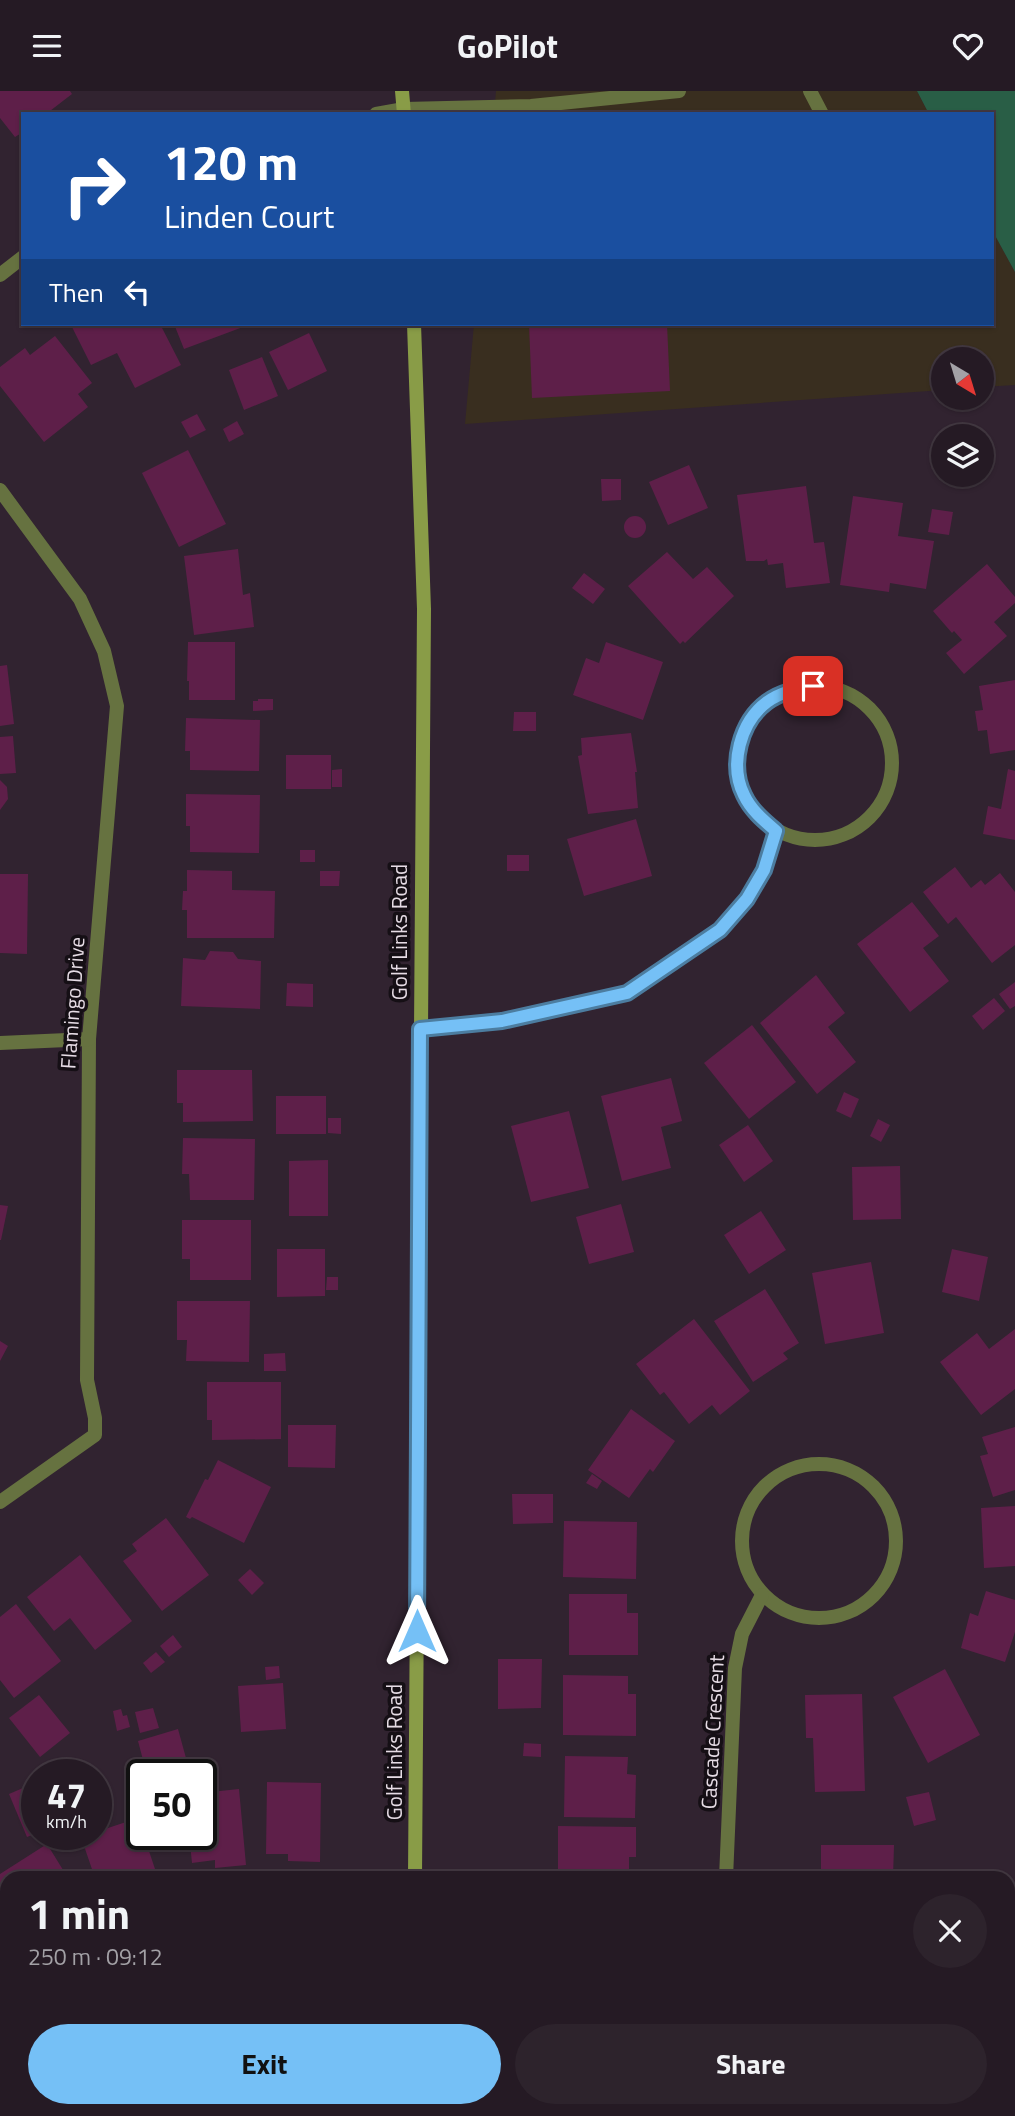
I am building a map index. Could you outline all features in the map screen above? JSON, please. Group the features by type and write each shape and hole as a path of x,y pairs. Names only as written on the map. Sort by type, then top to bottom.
{"main road":[{"path":"402,91 404,111"},
{"name":"Golf Links Road","path":"414,326 424,609 415,1871"}],"street":[{"path":"404,111 531,106 679,91"},
{"path":"810,91 821,112"},
{"path":"0,275 21,259"},
{"name":"Flamingo Drive","path":"0,490 80,599 104,651 117,706 89,1039 87,1380 95,1418 95,1435 0,1502"},
{"path":"813,686 838,689 861,701 879,720 890,743 892,769 886,794 871,816 851,832 826,840 800,839 776,831 757,814 743,794 737,769 740,744 749,722 766,703 788,690 813,686"},
{"path":"420,1029 502,1021 627,993 720,930 747,899 764,870 776,831"},
{"path":"0,1043 89,1039"},
{"path":"814,1462 839,1465 862,1475 880,1492 893,1515 898,1541 893,1567 880,1590 859,1607 835,1617 809,1618 783,1610 762,1595 748,1574 741,1550 743,1524 752,1501 768,1482 789,1469 814,1462"},
{"name":"Cascade Crescent","path":"726,1871 734,1668 742,1634 762,1595"}],"shaded area":[{"path":"496,91 917,91 928,112 494,112"},
{"path":"994,234 1015,272 1015,385 994,386 994,347 931,347 931,391 465,424 474,326 994,326"}],"green space":[{"path":"917,91 1015,91 1015,272 994,234 994,112 928,112"}],"building":[{"path":"0,91 70,91 72,94 49,112 21,112 21,133 15,137 0,118"},
{"path":"161,326 181,365 135,388 117,353 91,365 72,327"},
{"path":"175,326 243,326 243,327 184,349"},
{"path":"529,326 667,326 670,391 532,398"},
{"path":"309,333 327,371 288,390 269,352"},
{"path":"55,336 92,383 78,394 88,407 44,442 0,386 0,367 25,348 30,355"},
{"path":"262,357 278,396 244,410 229,370"},
{"path":"197,414 206,430 190,438 181,422"},
{"path":"237,421 244,434 229,442 223,429"},
{"path":"188,450 226,524 179,547 142,473"},
{"path":"689,465 708,508 668,525 649,482"},
{"path":"601,479 621,479 621,500 602,501"},
{"path":"806,486 814,543 824,542 830,583 786,588 783,563 768,565 767,559 746,561 737,495"},
{"path":"853,496 903,503 898,536 934,541 926,589 890,583 889,592 840,585"},
{"path":"932,509 953,512 949,535 928,532"},
{"path":"635,516 643,519 646,527 643,535 635,538 627,535 624,527 627,519"},
{"path":"238,549 243,595 250,593 254,627 194,635 184,556"},
{"path":"667,552 693,579 707,567 734,596 685,643 683,641 680,644 628,586"},
{"path":"987,564 1015,597 1015,603 994,622 1007,636 964,674 946,653 962,640 954,631 952,633 933,611"},
{"path":"584,573 605,589 593,604 572,588"},
{"path":"188,642 235,642 235,700 189,700"},
{"path":"606,642 663,662 643,720 573,695 586,658 599,663"},
{"path":"7,665 14,724 0,726 0,666"},
{"path":"1015,680 1015,750 990,754 987,730 978,731 975,711 983,710 979,686"},
{"path":"273,699 273,710 253,711 253,701"},
{"path":"514,712 536,712 536,731 513,731"},
{"path":"186,718 260,720 259,771 190,770 190,751 185,751"},
{"path":"631,733 637,772 638,808 588,814 578,756 582,755 581,738"},
{"path":"13,736 16,773 0,774 0,737"},
{"path":"286,755 331,755 331,789 286,789"},
{"path":"342,769 342,787 332,787 332,770"},
{"path":"1008,769 1015,771 1015,840 983,834 988,806 1001,809"},
{"path":"0,780 7,787 8,799 0,810"},
{"path":"186,794 260,795 259,853 190,852 190,826 186,826"},
{"path":"636,819 652,876 584,896 567,839"},
{"path":"300,850 315,850 315,862 300,862"},
{"path":"507,855 529,855 529,871 507,871"},
{"path":"955,867 971,888 981,880 985,885 1000,873 1015,892 1015,945 992,963 956,917 948,924 923,892"},
{"path":"187,870 232,871 232,890 275,891 274,938 187,938 187,910 182,910 183,891 187,891"},
{"path":"320,871 340,871 339,886 320,886"},
{"path":"0,874 28,874 27,954 0,953"},
{"path":"912,902 939,936 923,948 949,981 910,1012 857,944"},
{"path":"210,951 233,952 238,959 261,961 260,1009 181,1006 183,958 205,960"},
{"path":"816,975 845,1013 828,1027 856,1062 817,1094 760,1023"},
{"path":"1015,982 1015,1006 1010,1009 999,994"},
{"path":"287,983 313,984 313,1007 286,1006"},
{"path":"994,998 1005,1011 983,1030 972,1016"},
{"path":"752,1025 796,1082 749,1119 704,1063"},
{"path":"177,1070 252,1070 253,1121 183,1122 183,1103 177,1103"},
{"path":"671,1078 682,1121 661,1127 671,1168 622,1181 601,1096"},
{"path":"844,1092 859,1099 851,1118 836,1111"},
{"path":"276,1096 326,1096 326,1134 276,1134"},
{"path":"569,1111 589,1188 531,1202 511,1126"},
{"path":"328,1118 341,1118 341,1134 328,1133"},
{"path":"878,1119 890,1125 881,1142 870,1136"},
{"path":"748,1125 773,1161 744,1182 719,1145"},
{"path":"183,1138 255,1139 254,1200 190,1200 189,1174 182,1174"},
{"path":"328,1160 328,1216 289,1216 289,1161"},
{"path":"900,1166 901,1219 853,1220 852,1167"},
{"path":"621,1204 634,1252 589,1264 576,1217"},
{"path":"0,1205 8,1206 1,1240 0,1240"},
{"path":"761,1211 786,1250 749,1274 724,1235"},
{"path":"182,1220 251,1220 251,1280 190,1280 190,1259 182,1259"},
{"path":"277,1249 325,1249 325,1296 277,1297"},
{"path":"952,1249 988,1257 979,1301 942,1292"},
{"path":"871,1262 884,1333 825,1344 812,1273"},
{"path":"327,1277 338,1277 338,1290 326,1290"},
{"path":"765,1289 799,1343 783,1353 788,1359 753,1382 714,1321"},
{"path":"177,1301 250,1301 249,1362 186,1361 187,1340 177,1340"},
{"path":"694,1319 750,1391 720,1415 712,1405 689,1424 664,1392 660,1395 636,1364"},
{"path":"1015,1329 1015,1389 981,1415 940,1362 977,1333 989,1349"},
{"path":"0,1341 8,1346 0,1361"},
{"path":"285,1353 286,1371 264,1371 264,1354"},
{"path":"207,1382 281,1382 281,1439 212,1440 212,1420 207,1420"},
{"path":"631,1409 675,1441 653,1472 650,1469 629,1498 588,1470"},
{"path":"288,1425 336,1425 335,1468 288,1467"},
{"path":"1015,1427 1015,1490 993,1497 980,1456 988,1454 982,1437"},
{"path":"218,1460 271,1487 244,1543 192,1517 186,1517"},
{"path":"592,1474 602,1481 597,1489 586,1483"},
{"path":"512,1494 553,1494 553,1523 513,1524"},
{"path":"1015,1506 1015,1566 984,1568 981,1508"},
{"path":"166,1518 209,1575 162,1611 123,1561 137,1551 132,1544"},
{"path":"564,1521 637,1522 636,1579 563,1577"},
{"path":"80,1555 132,1621 95,1650 70,1618 54,1631 27,1597"},
{"path":"250,1569 264,1583 252,1595 238,1580"},
{"path":"986,1591 1015,1600 1015,1632 1005,1662 961,1648 970,1613 978,1616"},
{"path":"569,1594 627,1594 627,1613 638,1613 638,1655 569,1655"},
{"path":"16,1604 61,1661 14,1698 0,1680 0,1617"},
{"path":"173,1635 182,1647 169,1657 160,1646"},
{"path":"156,1652 165,1662 151,1673 143,1663"},
{"path":"498,1659 542,1659 541,1708 498,1709"},
{"path":"279,1666 280,1678 266,1680 265,1667"},
{"path":"945,1669 980,1735 928,1763 893,1697"},
{"path":"563,1675 628,1676 628,1694 636,1694 636,1736 563,1735"},
{"path":"283,1683 286,1729 241,1732 238,1686"},
{"path":"862,1694 865,1791 815,1792 813,1738 806,1738 805,1695"},
{"path":"39,1695 70,1733 40,1757 9,1718"},
{"path":"153,1708 159,1728 140,1733 135,1712"},
{"path":"121,1709 123,1716 127,1715 130,1727 117,1731 113,1711"},
{"path":"178,1729 186,1759 143,1759 138,1741"},
{"path":"524,1743 541,1744 541,1757 523,1756"},
{"path":"565,1756 628,1757 627,1774 636,1775 635,1818 564,1817"},
{"path":"267,1782 321,1783 320,1862 288,1861 288,1854 266,1854"},
{"path":"21,1789 21,1823 9,1794"},
{"path":"239,1789 246,1865 215,1868 215,1860 192,1863 191,1850 217,1850 217,1791"},
{"path":"929,1792 936,1820 914,1826 906,1797"},
{"path":"126,1822 126,1850 149,1850 156,1871 93,1871 85,1850 112,1850 112,1827"},
{"path":"558,1826 636,1827 636,1857 629,1857 629,1871 558,1871"},
{"path":"821,1845 894,1845 893,1871 821,1871"},
{"path":"38,1850 51,1850 64,1871 5,1871"}],"route":[{"path":"417,1631 420,1029 502,1021 627,993 720,930 747,899 764,870 776,831 757,814 743,794 737,769 740,744 749,722 766,703 788,690 813,686"}]}
